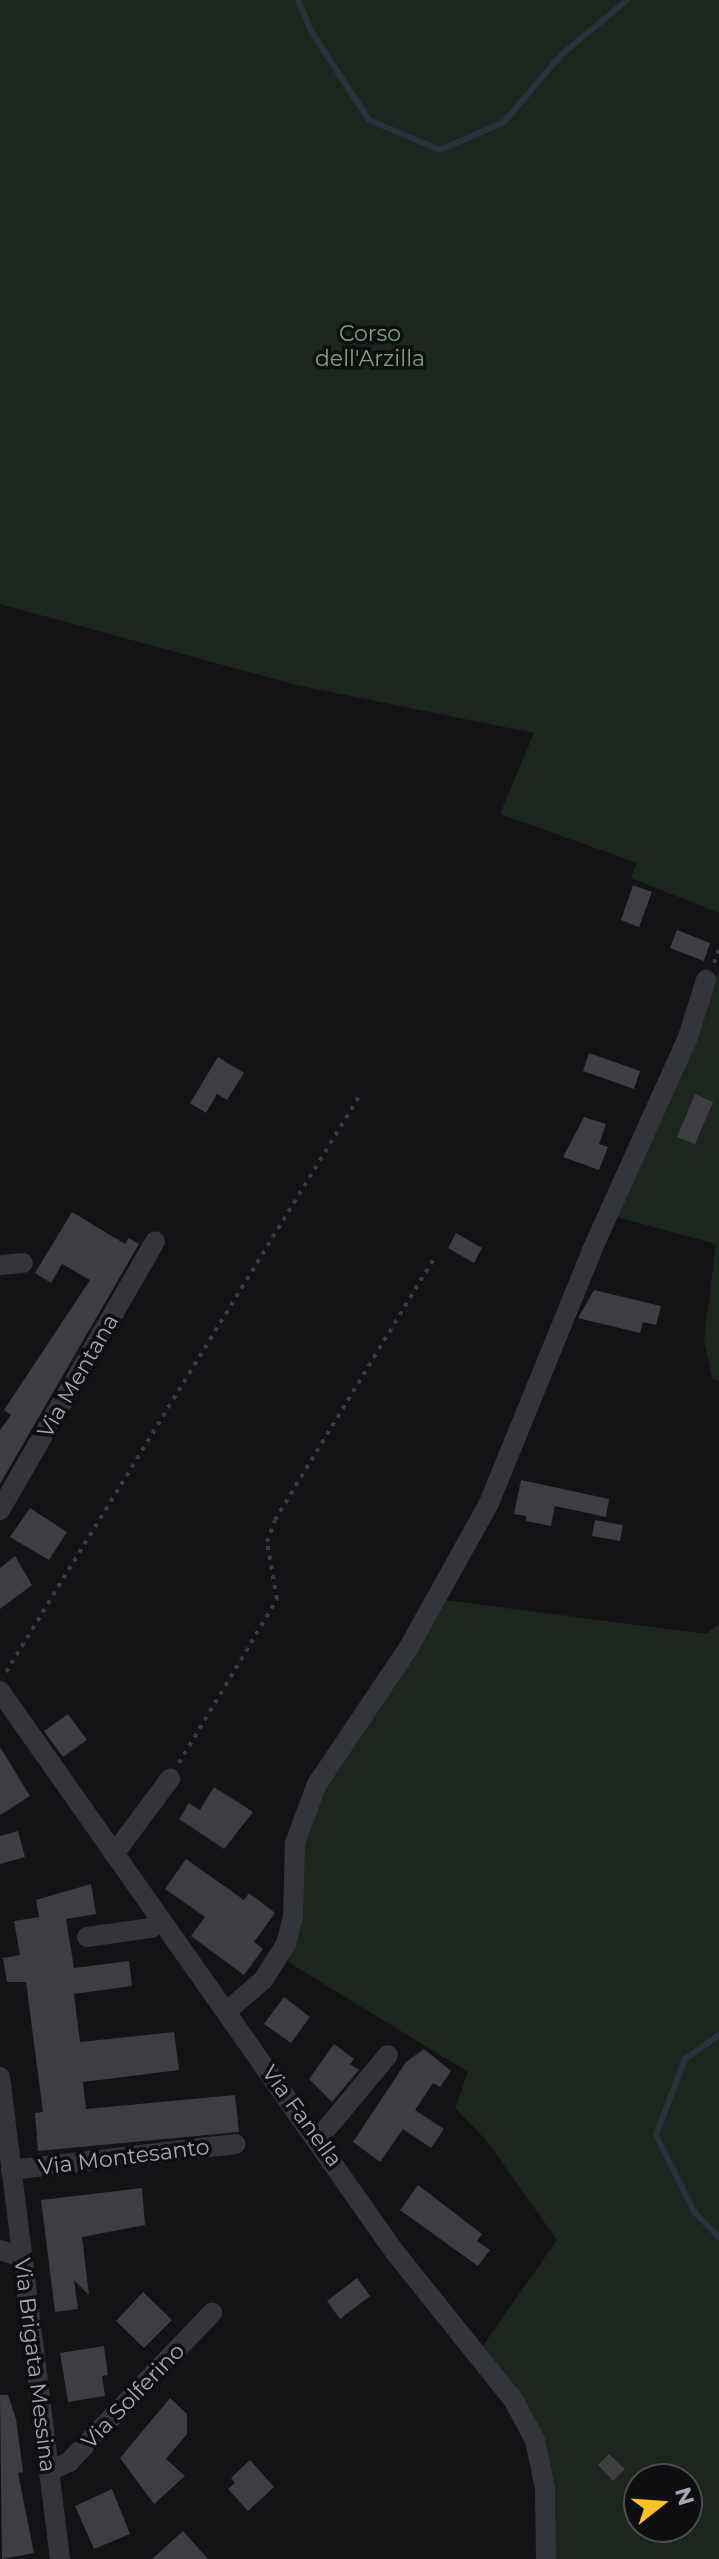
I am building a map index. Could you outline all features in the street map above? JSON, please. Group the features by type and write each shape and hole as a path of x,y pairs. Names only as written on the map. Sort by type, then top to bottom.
{"street":[{"path":"226,2012 263,1980 286,1944 293,1916 295,1843 317,1784 409,1647 489,1503 592,1250 688,1037 706,980"},
{"name":"Via Mentana","path":"0,1510 155,1242"},
{"path":"0,1265 23,1263"},
{"name":"Via Fanella","path":"0,1691 409,2271 514,2401 535,2440 545,2488 546,2559"},
{"path":"114,1854 170,1779"},
{"path":"87,1937 151,1928 161,1921"},
{"path":"318,2139 388,2055"},
{"name":"Via Brigata Messina","path":"1,2089 60,2559"},
{"name":"Via Montesanto","path":"11,2170 236,2144"},
{"path":"0,2250 22,2257"},
{"name":"Via Solferino","path":"48,2471 69,2462 212,2313"}],"path":[{"path":"0,1677 360,1095"},
{"path":"170,1779 277,1599 267,1542 275,1520 433,1260"}],"green space":[{"name":"Corso dell'Arzilla","path":"0,0 719,0 719,913 631,878 637,863 500,814 534,733 296,685 0,604"},
{"path":"719,970 719,1381 712,1379 704,1340 716,1244 617,1217"},
{"path":"445,1600 706,1634 719,1624 719,2559 544,2559 542,2453 475,2357 557,2240 486,2140 455,2108 468,2072 288,1962 299,1906 297,1863 316,1804"}],"building":[{"path":"633,885 652,892 639,927 621,920"},
{"path":"677,930 710,943 704,961 670,948"},
{"path":"589,1053 640,1071 634,1089 583,1071"},
{"path":"218,1057 244,1073 227,1100 217,1094 206,1113 190,1103"},
{"path":"695,1094 713,1102 695,1144 677,1137"},
{"path":"584,1117 606,1124 599,1144 608,1147 599,1170 563,1157"},
{"path":"72,1212 125,1244 129,1238 139,1244 0,1484 0,1430 11,1415 4,1410 90,1280 62,1264 51,1283 35,1273"},
{"path":"456,1233 482,1248 474,1263 448,1248"},
{"path":"594,1290 661,1306 656,1325 643,1322 640,1333 578,1318"},
{"path":"521,1480 609,1499 606,1517 555,1506 551,1526 526,1521 526,1516 514,1514"},
{"path":"30,1508 67,1532 49,1560 10,1537"},
{"path":"595,1520 623,1525 620,1541 592,1536"},
{"path":"15,1556 32,1585 0,1609 0,1568"},
{"path":"68,1714 87,1740 63,1757 44,1731"},
{"path":"0,1747 30,1796 0,1815"},
{"path":"214,1787 253,1812 224,1849 179,1819 189,1803 200,1810"},
{"path":"18,1831 25,1857 0,1864 0,1836"},
{"path":"186,1859 244,1900 249,1893 275,1913 254,1942 263,1949 244,1975 191,1936 205,1917 165,1889"},
{"path":"91,1884 96,1914 66,1919 74,1968 129,1961 132,1986 74,1994 80,2042 174,2032 179,2070 83,2082 86,2109 235,2095 239,2132 38,2151 35,2113 43,2112 26,1982 7,1982 3,1958 20,1955 14,1921 39,1917 36,1900"},
{"path":"284,1997 310,2017 291,2043 264,2024"},
{"path":"334,2044 354,2059 350,2064 359,2070 332,2102 309,2079"},
{"path":"424,2049 451,2071 440,2087 433,2083 415,2110 444,2129 431,2148 403,2129 380,2162 353,2142 406,2062"},
{"path":"418,2185 482,2234 477,2241 490,2250 478,2266 400,2210"},
{"path":"142,2188 145,2225 82,2237 89,2295 74,2280 78,2309 55,2312 41,2200"},
{"path":"357,2278 370,2296 340,2319 327,2301"},
{"path":"143,2292 172,2320 144,2348 116,2321"},
{"path":"104,2346 108,2375 102,2376 105,2396 68,2402 60,2353"},
{"path":"0,2395 8,2395 16,2419 23,2472 18,2473 34,2553 2,2559"},
{"path":"170,2398 187,2414 187,2434 166,2459 185,2476 154,2504 120,2458"},
{"path":"609,2454 623,2467 623,2471 613,2481 598,2465"},
{"path":"250,2460 274,2487 248,2511 228,2489 235,2483 231,2478"},
{"path":"112,2489 130,2534 94,2549 75,2506"},
{"path":"183,2531 208,2559 152,2559"}],"waterway":[{"path":"298,0 311,31 369,120 440,150 504,122 561,55 627,0"},
{"path":"719,2035 685,2059 656,2135 695,2213 719,2237"}]}
